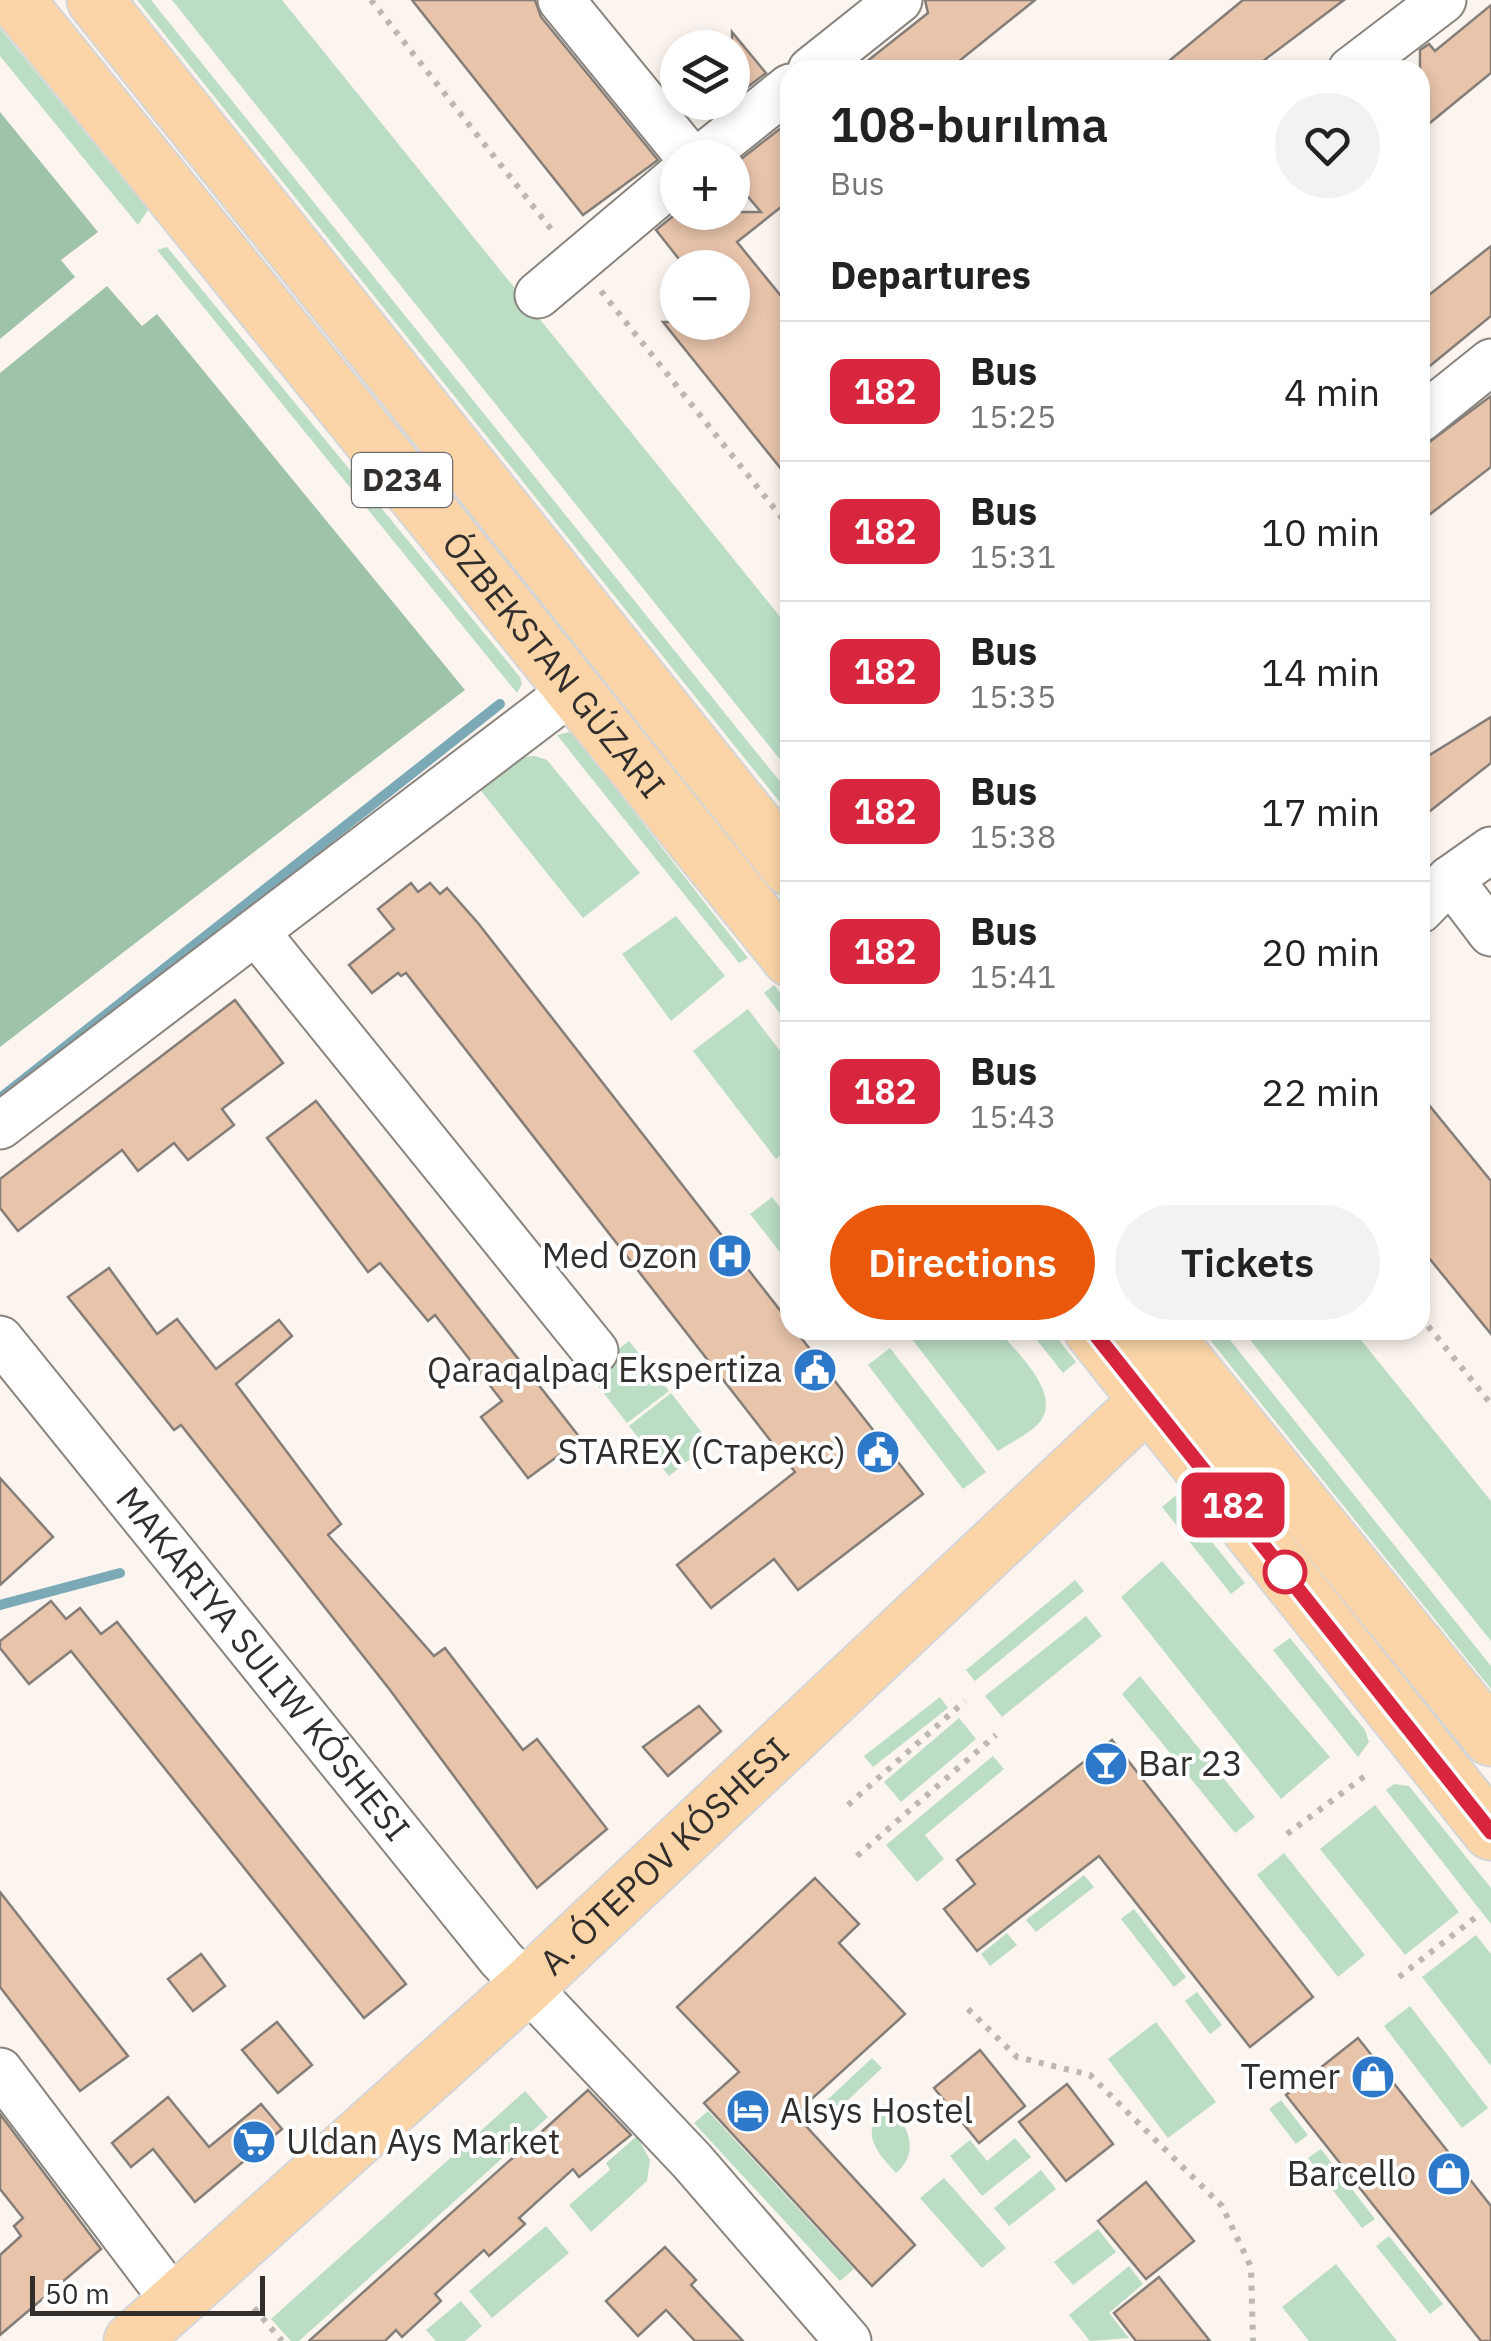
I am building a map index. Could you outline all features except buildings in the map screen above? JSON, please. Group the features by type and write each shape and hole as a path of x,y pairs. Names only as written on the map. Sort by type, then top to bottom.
{"main road":[{"name":"D234","path":"16,0 780,946"},
{"name":"D234","path":"95,0 780,856"},
{"path":"1113,1340 1165,1364 1250,1441 1491,1738"},
{"path":"1165,1364 1491,1832"},
{"name":"A. ÓTEPOV KÓSHESI","path":"132,2341 526,1987 1165,1364"}],"street":[{"path":"561,0 675,140"},
{"path":"824,60 899,0"},
{"path":"1365,60 1444,0"},
{"path":"724,140 780,95"},
{"path":"538,295 660,192"},
{"path":"1430,411 1491,362"},
{"path":"0,1126 486,760 573,690"},
{"path":"1491,850 1435,895 1491,933"},
{"path":"256,932 595,1351"},
{"path":"0,1339 526,1987 685,2154 848,2341"},
{"path":"0,2071 174,2302"}],"path":[{"path":"1430,1328 1491,1404"},
{"path":"848,1805 965,1701"},
{"path":"857,1856 996,1734"},
{"path":"1287,1834 1365,1776"},
{"path":"1400,1977 1476,1916"},
{"path":"968,2009 1017,2056 1090,2076 1222,2206 1251,2267 1253,2341"},
{"path":"254,2308 282,2341"}],"green space":[{"path":"137,0 151,0 780,782 780,803"},
{"path":"172,0 282,0 780,617 780,760"},
{"path":"0,28 148,210 138,225 0,56"},
{"path":"0,112 98,232 61,260 75,277 0,339"},
{"path":"167,247 520,677 522,684 517,693 157,250"},
{"path":"107,286 142,326 157,314 465,690 0,1047 0,373"},
{"path":"569,732 748,958 739,963 557,735"},
{"path":"519,757 547,760 640,873 583,918 478,787"},
{"path":"676,916 725,976 671,1021 622,954"},
{"path":"774,985 780,992 780,1013 764,993"},
{"path":"748,1009 780,1051 780,1156 776,1159 693,1051"},
{"path":"772,1197 780,1207 780,1252 750,1214"},
{"path":"913,1340 1007,1340 1026,1362 1042,1387 1045,1413 1038,1424 998,1451"},
{"path":"1037,1340 1059,1340 1076,1362 1063,1373"},
{"path":"1210,1340 1230,1340 1491,1666 1491,1689"},
{"path":"1250,1340 1361,1340 1491,1501 1491,1641"},
{"path":"629,1341 669,1391 627,1423 588,1373"},
{"path":"890,1348 986,1472 963,1489 868,1365"},
{"path":"671,1393 710,1443 669,1476 629,1426"},
{"path":"1175,1496 1245,1583 1231,1594 1162,1507"},
{"path":"1162,1561 1330,1757 1281,1799 1121,1597"},
{"path":"1075,1580 1084,1591 975,1681 966,1670"},
{"path":"1086,1616 1102,1636 1002,1717 985,1696"},
{"path":"1290,1638 1365,1730 1369,1742 1358,1757 1273,1650"},
{"path":"1140,1676 1255,1817 1235,1833 1122,1694"},
{"path":"940,1697 948,1708 873,1767 864,1756"},
{"path":"959,1718 976,1739 901,1802 884,1782"},
{"path":"993,1756 1004,1769 925,1835 944,1859 917,1882 886,1845"},
{"path":"1394,1784 1409,1786 1491,1888 1491,1924 1386,1790"},
{"path":"1375,1805 1459,1912 1405,1955 1320,1849"},
{"path":"1284,1853 1365,1955 1338,1977 1257,1875"},
{"path":"1084,1875 1094,1887 1036,1932 1026,1920"},
{"path":"1134,1909 1186,1977 1174,1987 1121,1919"},
{"path":"1007,1933 1017,1945 990,1966 981,1954"},
{"path":"1476,1935 1491,1954 1491,2066 1422,1977"},
{"path":"1197,1992 1222,2025 1210,2034 1185,2001"},
{"path":"1410,2006 1488,2108 1462,2128 1384,2026"},
{"path":"1156,2022 1216,2102 1168,2138 1108,2059"},
{"path":"872,2058 882,2068 833,2114 823,2104"},
{"path":"525,2091 548,2117 299,2341 291,2341 271,2319"},
{"path":"1281,2100 1308,2135 1296,2144 1269,2109"},
{"path":"887,2101 905,2127 910,2146 909,2155 896,2173 880,2155 872,2138 874,2122"},
{"path":"708,2111 854,2269 840,2281 694,2123"},
{"path":"637,2136 650,2160 647,2181 591,2232 569,2205 610,2170 606,2163"},
{"path":"1015,2138 1031,2157 982,2196 950,2156 970,2140 987,2161"},
{"path":"1321,2149 1375,2219 1362,2228 1308,2158"},
{"path":"1041,2170 1056,2189 1009,2226 994,2208"},
{"path":"944,2178 1006,2248 982,2268 920,2198"},
{"path":"546,2226 569,2253 492,2318 469,2291"},
{"path":"1098,2229 1116,2252 1073,2285 1054,2262"},
{"path":"1389,2236 1443,2304 1430,2314 1376,2246"},
{"path":"1336,2264 1397,2341 1309,2341 1282,2307"},
{"path":"1129,2266 1143,2284 1109,2313 1129,2338 1090,2341 1069,2315"},
{"path":"461,2301 482,2326 465,2341 436,2341 426,2330"}],"waterway":[{"path":"0,1098 500,704"},
{"path":"0,1605 120,1573"}],"bus line":[{"name":"182","path":"1100,1340 1491,1832"}],"place":[{"name":"Med Ozon","path":"730,1256"},
{"name":"Qaraqalpaq Ekspertiza","path":"815,1370"},
{"name":"STAREX (Старекс)","path":"878,1452"},
{"name":"Bar 23","path":"1106,1764"},
{"name":"Temer","path":"1373,2077"},
{"name":"Alsys Hostel","path":"748,2111"},
{"name":"Uldan Ays Market","path":"254,2142"},
{"name":"Barcello","path":"1449,2174"}]}
